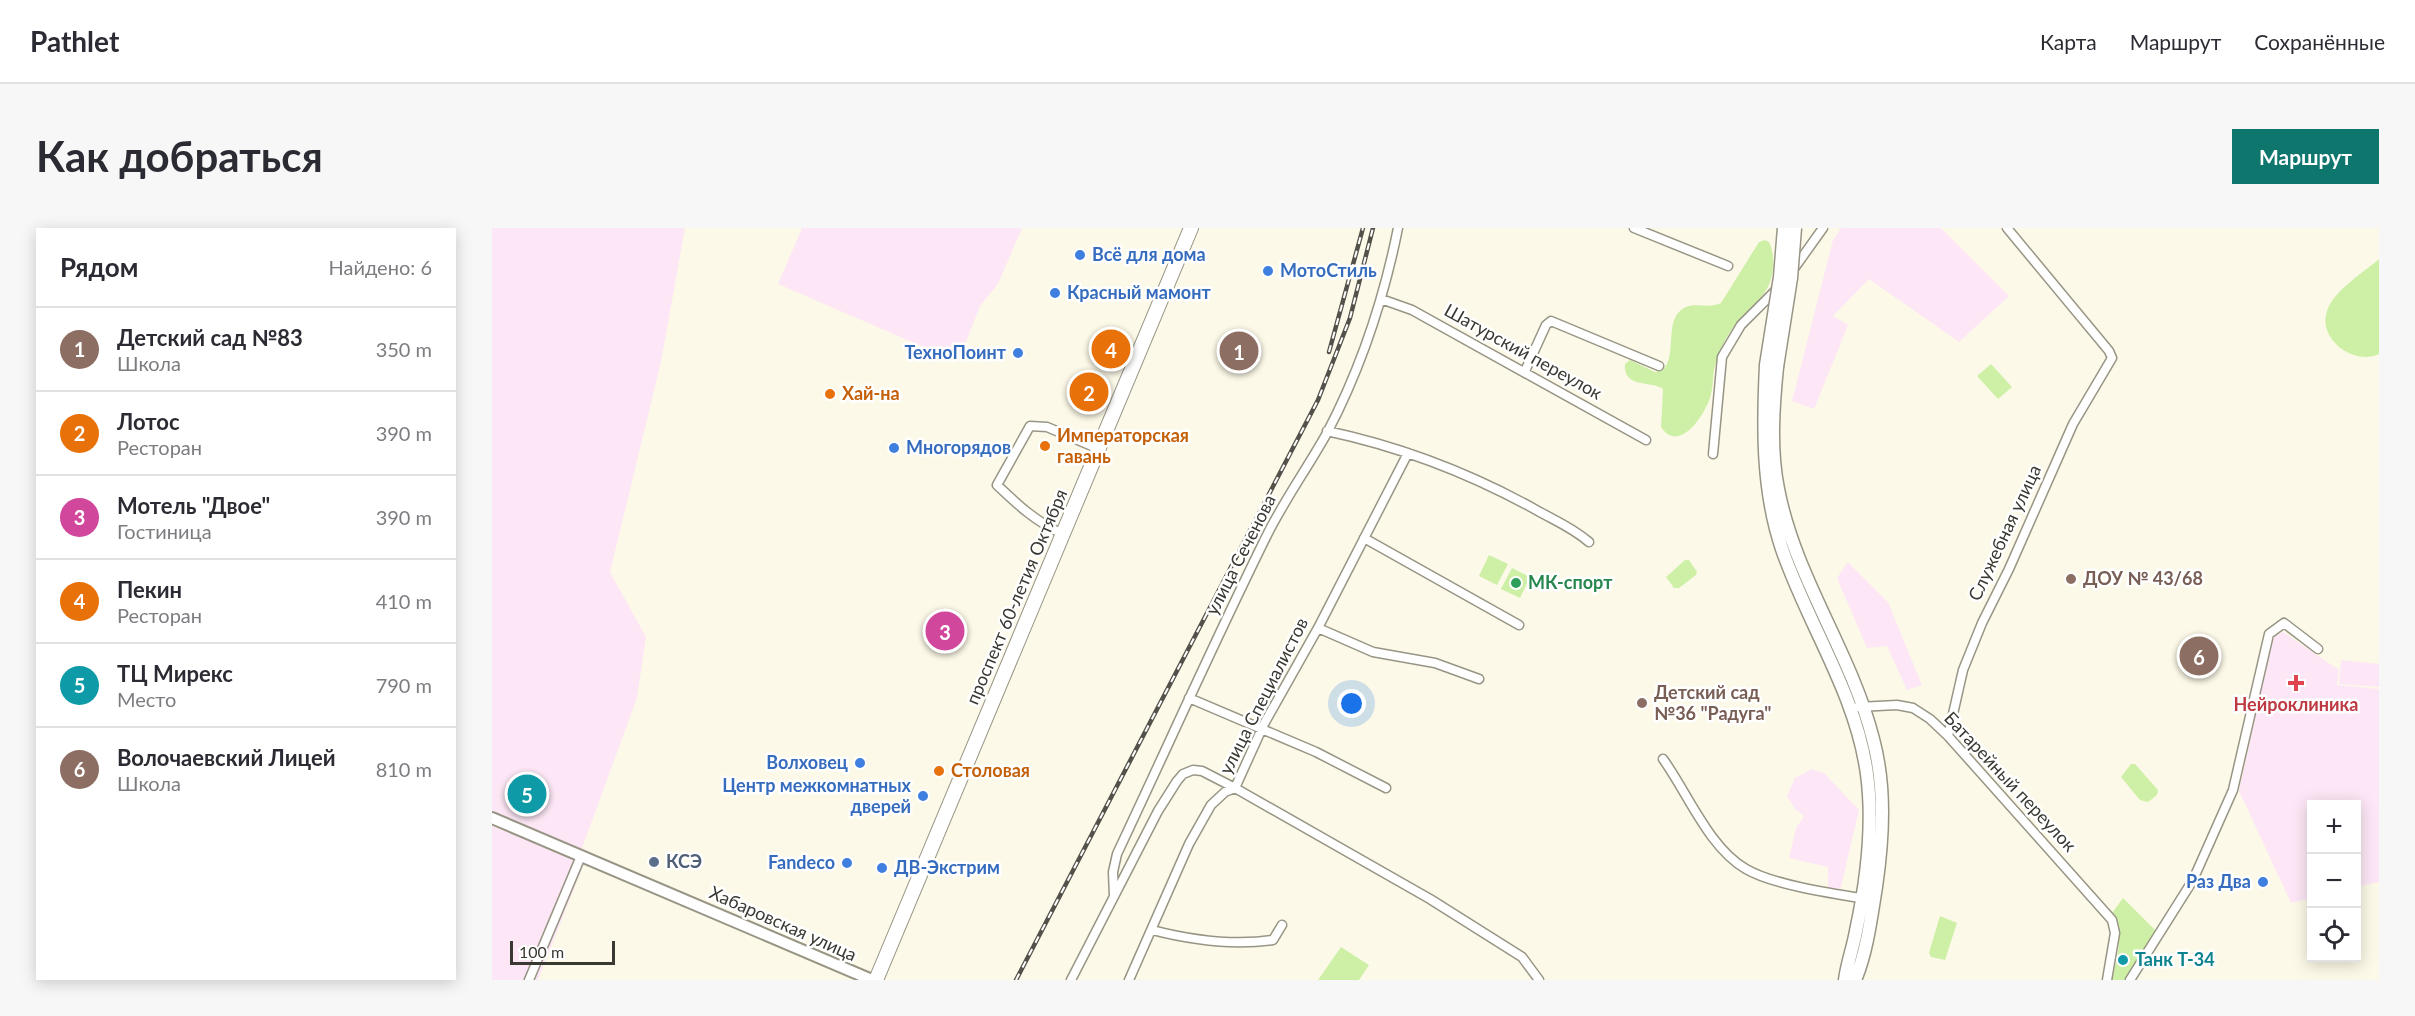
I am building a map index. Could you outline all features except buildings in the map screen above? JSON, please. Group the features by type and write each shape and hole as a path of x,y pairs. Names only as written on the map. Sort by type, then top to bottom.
{"highway":[{"name":"проспект 60-летия Октября","path":"874,980 1191,228"}],"main road":[{"path":"1784,228 1765,459 1774,521 1795,582 1856,707 1870,807 1868,899 1855,980"},
{"path":"1771,366 1791,278 1795,228"},
{"path":"1845,980 1868,899"}],"street":[{"name":"улица Сеченова","path":"1114,896 1114,865 1117,855 1189,698 1269,532 1327,432 1381,299 1398,228"},
{"path":"1634,228 1728,266"},
{"path":"1713,454 1722,357 1741,325 1780,286 1823,228"},
{"name":"Служебная улица","path":"1948,735 1963,670 1982,623 2009,569 2073,424 2110,364 2111,353 2007,228"},
{"name":"Шатурский переулок","path":"1381,299 1412,310 1646,440"},
{"path":"1525,371 1546,325 1551,321 1659,366"},
{"path":"1063,534 1028,514 997,485 1030,426 1047,428 1099,449"},
{"path":"1327,432 1408,453 1467,474 1572,527 1589,542"},
{"name":"улица Специалистов","path":"1129,980 1182,859 1211,805 1218,797 1235,788 1261,730 1318,628 1408,453"},
{"path":"1364,538 1519,625"},
{"path":"2130,980 2193,880 2233,790 2269,634 2284,623 2318,649"},
{"path":"1318,628 1373,652 1435,663 1479,679"},
{"path":"1189,698 1316,752 1386,788"},
{"name":"Батарейный переулок","path":"1856,707 1897,705 1913,708 1948,735 2112,920 2115,933 2107,980"},
{"path":"1663,759 1702,820 1728,853 1746,869 1824,892 1868,899"},
{"name":"улица Сеченова","path":"1071,980 1158,812 1184,774 1202,771 1235,788"},
{"path":"1235,788 1366,865 1430,899 1522,957 1539,980"},
{"name":"Хабаровская улица","path":"492,818 874,980"},
{"path":"529,980 581,856"},
{"path":"1152,930 1208,942 1261,942 1273,940 1282,925"}],"shaded area":[{"path":"492,228 685,228 661,362 610,572 646,637 637,698 582,848 589,851 538,980 492,980"},
{"path":"802,228 1022,228 998,284 980,306 958,362 778,284"},
{"path":"1841,228 1941,228 2009,296 1959,342 1869,279 1833,316 1848,325 1814,409 1792,401 1833,240"},
{"path":"1848,562 1888,602 1922,685 1907,690 1887,646 1867,648 1837,578"},
{"path":"2283,632 2339,670 2337,685 2379,689 2379,882 2361,886 2361,800 2307,800 2307,899 2291,903 2239,791 2273,637"},
{"path":"2341,660 2379,664 2379,687 2339,684"},
{"path":"1812,769 1824,773 1859,810 1840,891 1828,888 1828,867 1789,858 1796,828 1804,816 1795,809 1787,796 1795,778"}],"green space":[{"path":"1765,240 1771,247 1773,262 1767,289 1734,326 1724,343 1715,366 1710,398 1697,422 1683,434 1675,436 1668,434 1661,427 1663,389 1633,381 1628,377 1625,364 1630,360 1655,372 1663,370 1670,355 1672,329 1678,313 1688,306 1721,303 1759,242"},
{"path":"2379,259 2379,354 2369,357 2359,356 2340,348 2333,341 2325,322 2327,311 2342,289"},
{"path":"1991,364 2012,387 1998,399 1977,376"},
{"path":"1489,555 1508,564 1497,585 1479,576"},
{"path":"1685,560 1689,560 1697,572 1696,575 1679,588 1674,588 1666,577"},
{"name":"МК-спорт","path":"1512,568 1530,577 1520,598 1501,589"},
{"path":"2131,764 2135,764 2158,790 2157,795 2148,802 2140,800 2121,777"},
{"path":"2123,898 2155,930 2126,980 2112,980 2119,938 2112,913"},
{"path":"1940,916 1957,923 1945,960 1931,957 1929,953"},
{"path":"1341,947 1369,965 1359,980 1318,980"}],"railway":[{"path":"1329,352 1363,228"},
{"path":"1016,980 1318,400 1350,318 1373,228"}],"place":[{"name":"Всё для дома","path":"1080,255"},
{"name":"МотоСтиль","path":"1268,271"},
{"name":"Красный мамонт","path":"1055,293"},
{"name":"Пекин","path":"1111,349"},
{"name":"Детский сад №83","path":"1239,351"},
{"name":"ТехноПоинт","path":"1018,353"},
{"name":"Лотос","path":"1089,392"},
{"name":"Хай-на","path":"830,394"},
{"name":"Императорская гавань","path":"1045,446"},
{"name":"Многорядов","path":"894,448"},
{"name":"ДОУ № 43/68","path":"2071,579"},
{"name":"МК-спорт","path":"1516,583"},
{"name":"Мотель \"Двое\"","path":"945,631"},
{"name":"Волочаевский Лицей","path":"2199,656"},
{"name":"Нейроклиника","path":"2296,683"},
{"name":"Детский сад №36 \"Радуга\"","path":"1642,703"},
{"name":"Волховец","path":"860,763"},
{"name":"Столовая","path":"939,771"},
{"name":"ТЦ Мирекс","path":"527,794"},
{"name":"Центр межкомнатных дверей","path":"923,796"},
{"name":"КСЭ","path":"654,862"},
{"name":"Fandeco","path":"847,863"},
{"name":"ДВ-Экстрим","path":"882,868"},
{"name":"Раз Два","path":"2263,882"},
{"name":"Танк Т-34","path":"2123,960"}]}
